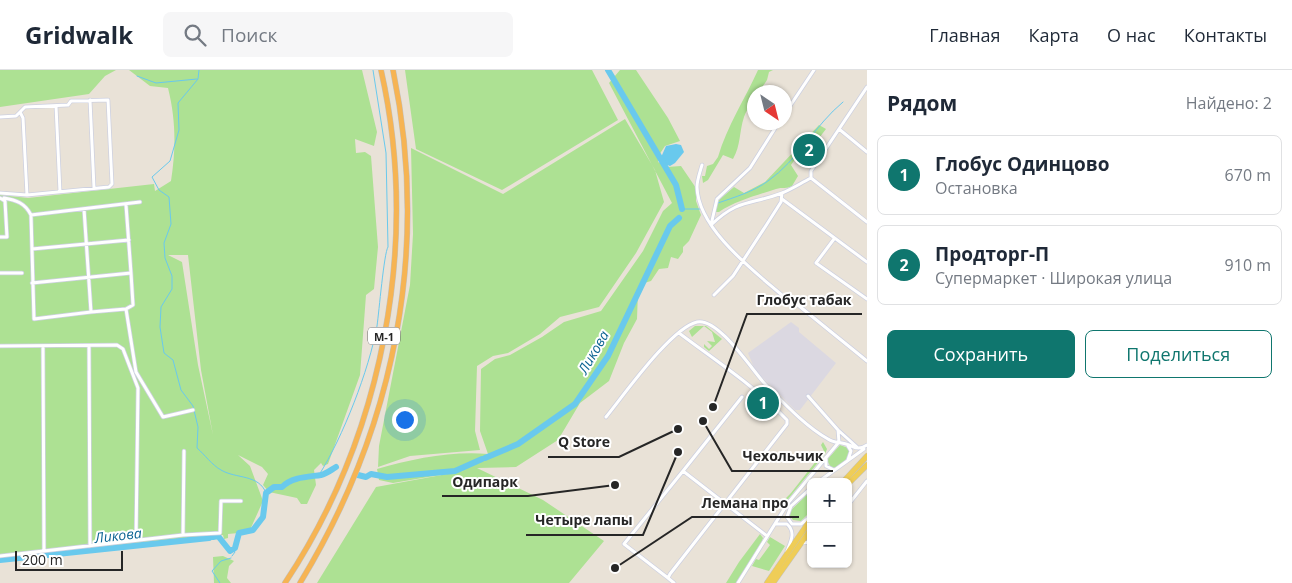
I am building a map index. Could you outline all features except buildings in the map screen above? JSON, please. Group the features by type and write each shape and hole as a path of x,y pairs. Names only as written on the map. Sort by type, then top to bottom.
{"highway":[{"name":"М-1","path":"285,583 307,547 336,489 361,426 382,350 391,298 396,213 394,156 381,70"},
{"name":"М-1","path":"300,583 330,530 352,484 382,401 393,353 402,300 408,212 405,150 393,70"}],"main road":[{"path":"847,478 867,456"},
{"path":"852,480 867,465"},
{"path":"766,583 807,523"},
{"path":"773,583 807,534"}],"street":[{"path":"792,103 814,70"},
{"path":"811,178 811,171 867,87"},
{"path":"90,100 94,188"},
{"path":"0,117 15,116 26,107 68,105 72,101 108,100 112,185 27,195 0,193"},
{"path":"56,106 60,192"},
{"path":"20,112 23,118 27,195"},
{"path":"839,129 867,152"},
{"path":"711,225 717,199 750,168 774,130"},
{"path":"702,165 697,187 701,204 711,225 742,259 783,296 796,303 867,361"},
{"path":"711,225 726,210 749,201 782,193 811,178"},
{"path":"811,178 867,222"},
{"path":"714,295 732,276 768,224 782,199 782,193"},
{"path":"0,237 7,237 2,198 20,202 27,207 31,214 34,319 126,309 133,305 126,204"},
{"path":"782,199 867,262"},
{"path":"31,214 140,202"},
{"path":"84,209 91,312"},
{"path":"834,239 816,263 867,299"},
{"path":"32,249 129,240"},
{"path":"0,273 22,273"},
{"path":"32,283 131,273"},
{"path":"126,309 136,372 163,417 193,410"},
{"path":"606,417 650,361 679,333 696,322 707,323 730,342 758,376 790,409 825,438 830,445 826,466 830,470 836,470"},
{"path":"668,578 784,428 787,420 754,389 679,333"},
{"path":"0,346 121,346 138,388 136,540"},
{"path":"43,346 44,551"},
{"path":"89,346 90,546"},
{"path":"808,396 838,430 859,449"},
{"path":"674,583 624,544 742,397"},
{"path":"738,583 793,496 839,442 838,430"},
{"path":"825,438 859,449 867,446"},
{"path":"846,444 851,451 847,463"},
{"path":"824,478 847,463 867,446"},
{"path":"183,535 184,451"},
{"path":"683,471 766,536"},
{"path":"852,500 867,481"},
{"path":"782,514 807,492"},
{"path":"0,556 183,535 220,533 221,501 241,501"},
{"path":"791,506 787,517 792,524 801,524 807,520"},
{"path":"774,526 784,523 792,530 792,538 787,552"},
{"path":"799,545 807,541"}],"shaded area":[{"path":"791,322 799,328 799,332 836,363 800,410 795,410 755,370 748,353"}],"green space":[{"path":"0,70 116,70 105,76 89,94 0,107"},
{"path":"129,70 362,70 377,132 374,146 355,139 356,153 365,152 371,156 378,247 374,289 366,295 360,375 328,464 323,466 321,463 314,470 316,485 307,504 301,504 297,498 269,492 263,485 268,474 262,467 238,455 250,466 263,501 249,532 228,534 228,538 224,539 223,535 0,557 0,195 28,198 154,184 155,191 171,181 174,134 171,100 168,88 150,86","holes":["168,255 188,255 201,370 213,435 198,365 182,262"]},
{"path":"405,70 592,70 618,120 502,190 416,149"},
{"path":"620,70 636,70 668,118 680,141 665,146 659,155 658,162 667,167 681,166 696,188 696,201 701,215 678,259 671,257 668,268 659,269 651,281 644,283 638,291 637,319 624,343 609,381 580,403 558,440 516,467 477,468 543,500 604,541 569,583 317,583 376,487 469,470 393,483 379,480 377,469 432,457 474,453 488,454 480,431 481,369 495,359 510,355 542,337 564,322 601,311 643,251 663,211 672,203 609,83"},
{"path":"758,70 773,70 769,72 764,85 750,85"},
{"path":"747,92 747,111 741,128 736,154 733,159 723,155 708,180 703,183 702,176 705,176 707,166 713,164 718,157 731,123"},
{"path":"625,119 655,170 664,202 636,253 599,307 560,317 540,334 508,353 493,356 477,366 475,431 480,450 410,456 378,467 379,446 410,285 413,234 411,148 503,194"},
{"path":"819,125 826,129 816,142 805,145 791,165 798,176 792,186 754,196 719,212 715,212 719,200 734,187 744,193 765,182"},
{"path":"695,326 704,326 692,337 689,331"},
{"path":"704,326 722,339 709,351 704,347 704,344 709,349 712,346 707,341 715,342 712,332"},
{"path":"823,442 827,449 825,454 784,504 781,503 824,451 821,445"},
{"path":"840,445 848,448 850,452 843,463 831,468 827,460"},
{"path":"807,495 807,515 801,521 793,520 790,516 791,510"},
{"path":"760,534 763,538 762,541 736,583 726,583 739,562"},
{"path":"770,537 785,546 769,571 752,566 756,559 759,560 770,545 767,542"},
{"path":"223,556 234,561 229,566 227,578 231,583 214,583 213,557"}],"water":[{"path":"681,145 684,152 675,163 670,166 659,162 666,146"}],"waterway":[{"path":"199,70 198,79 178,103 179,130 170,161 152,177 159,190 169,197 171,224 164,243 165,258 172,276 172,289 161,307 160,327 164,353 173,360 181,390 193,406 198,427 197,448 218,468 227,473 253,480 263,487 266,493"},
{"path":"319,475 346,423 368,362 377,326 383,271 388,247 386,153 373,70"},
{"name":"Ликова","path":"608,70 676,185 682,209"},
{"path":"137,76 156,83 197,79"},
{"path":"718,203 744,194 779,173 843,102"},
{"path":"682,209 700,209"},
{"name":"Ликова","path":"485,458 518,444 575,404 608,356 670,226 679,218"},
{"name":"Ликова","path":"358,475 366,477 371,474 387,477 455,471 482,459"},
{"name":"Ликова","path":"213,537 218,536 230,551 235,548 239,533 253,530 263,517 266,493 274,487 282,487 290,481 327,473 336,467"},
{"name":"Ликова","path":"0,560 209,538"},
{"name":"Ликова","path":"232,556 235,552 233,549"},
{"path":"220,583 212,571 221,561 231,558"}],"place":[{"name":"Продторг-П","path":"809,150"},
{"name":"Глобус Одинцово","path":"763,403"},
{"name":"Глобус табак","path":"713,407"},
{"name":"Чехольчик","path":"703,421"},
{"name":"Q Store","path":"678,429"},
{"name":"Четыре лапы","path":"678,452"},
{"name":"Одипарк","path":"615,485"},
{"name":"Лемана про","path":"615,568"}]}
